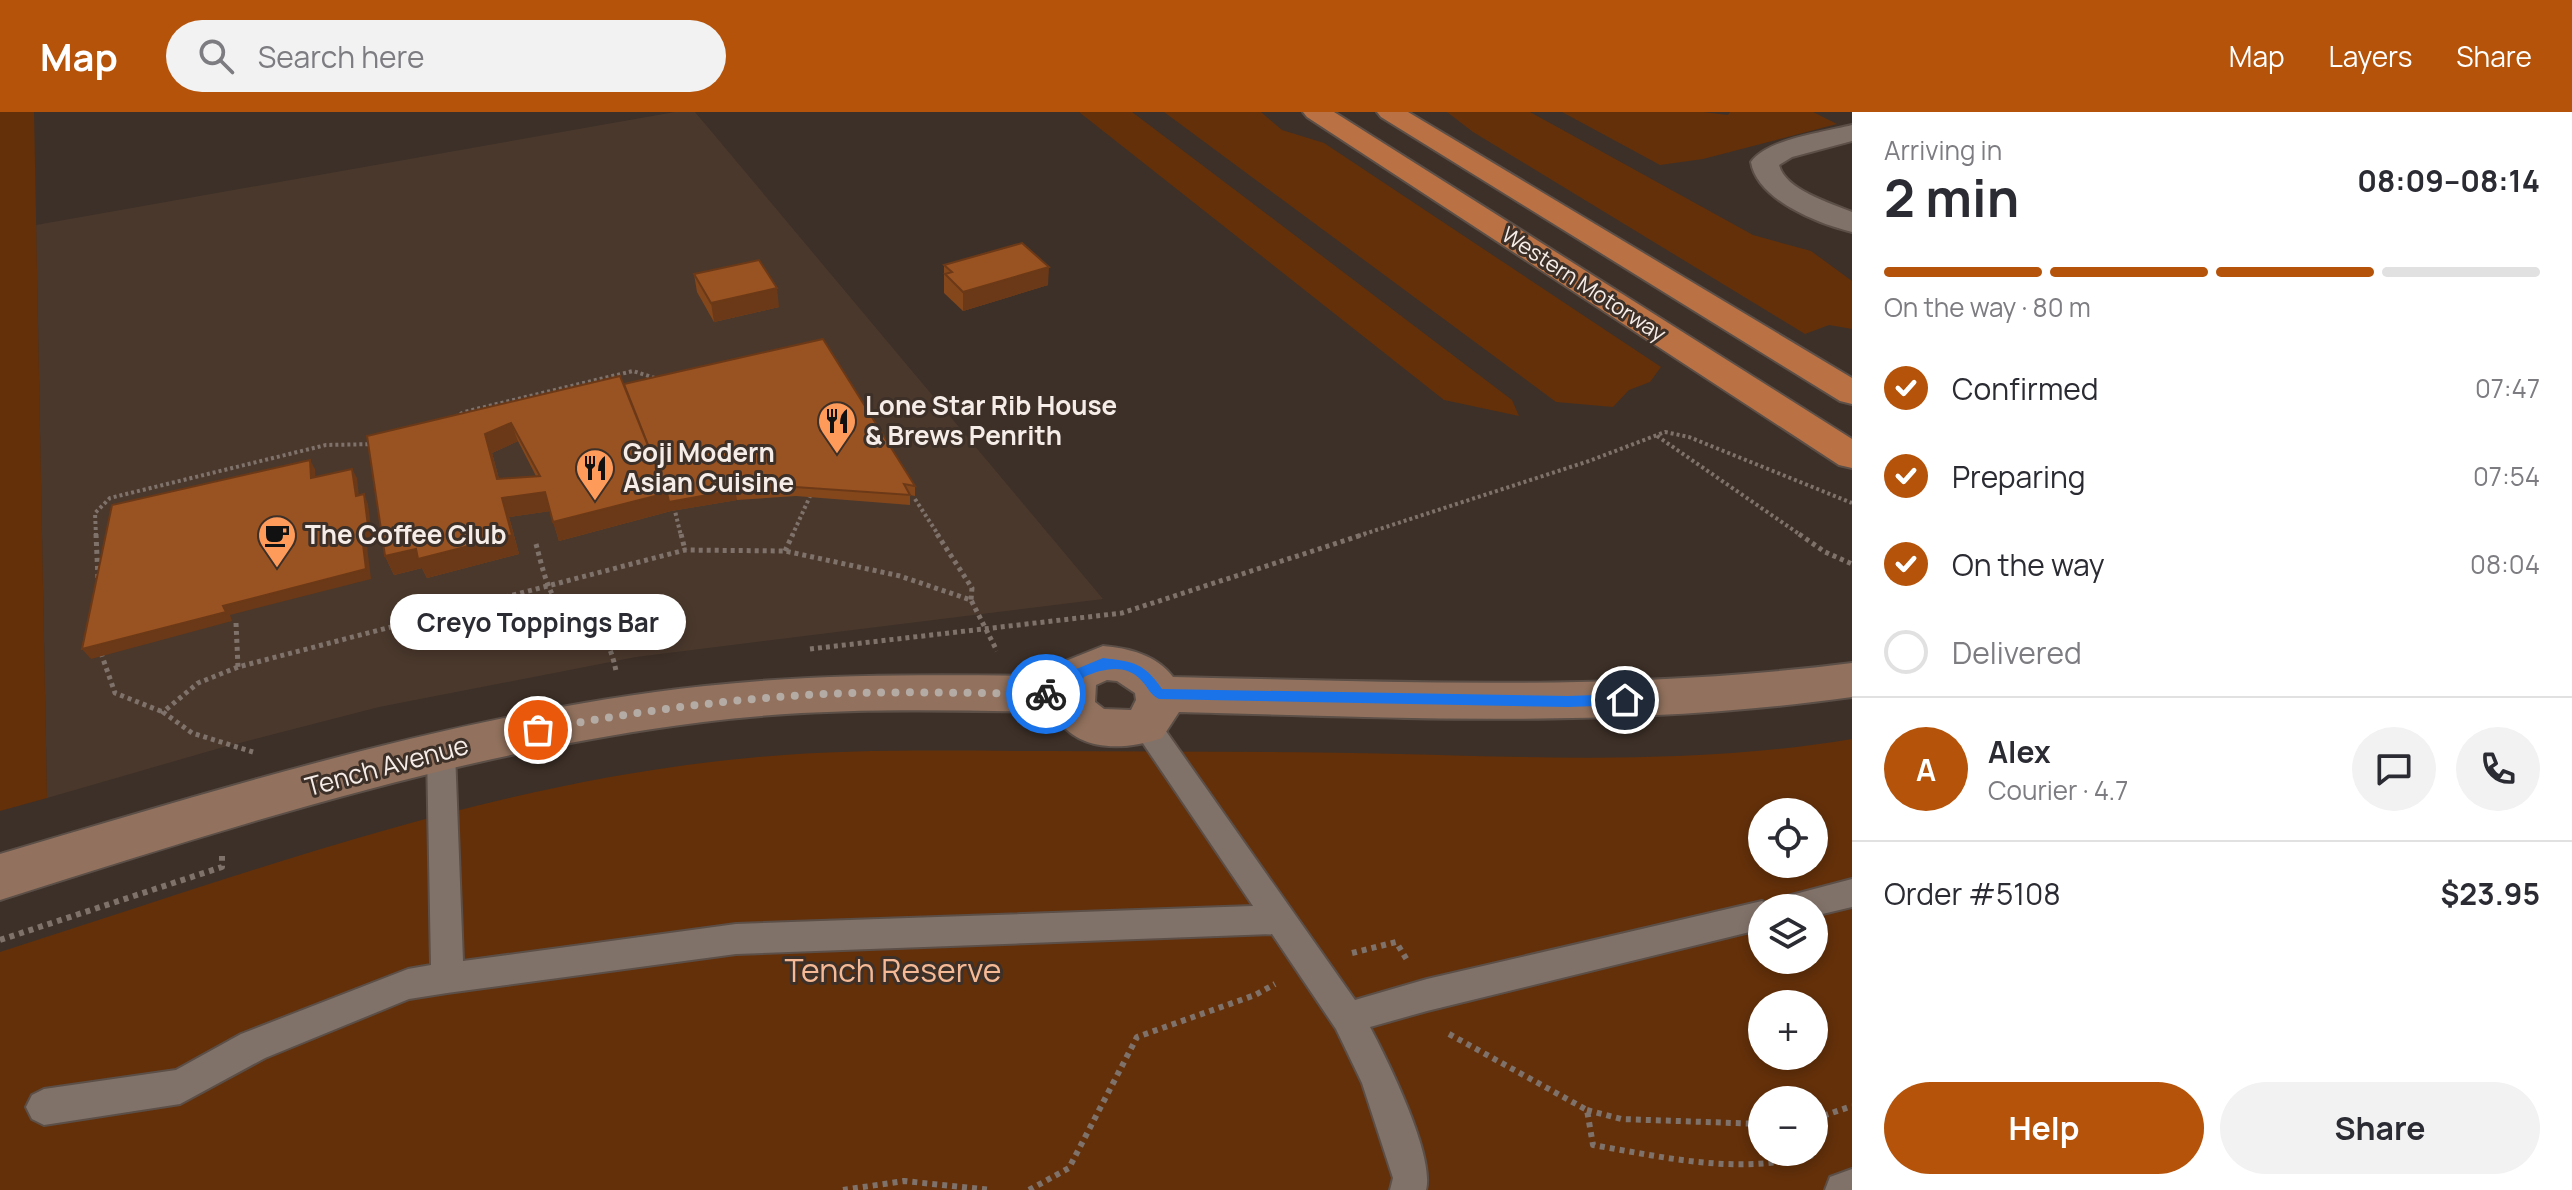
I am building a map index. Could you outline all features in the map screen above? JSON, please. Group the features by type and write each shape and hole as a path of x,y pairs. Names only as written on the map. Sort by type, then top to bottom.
{"highway":[{"name":"Western Motorway","path":"1316,112 1852,456"},
{"name":"Western Motorway","path":"1390,112 1852,393"}],"street":[{"path":"1852,133 1782,151 1765,162 1763,170 1769,180 1789,193 1852,223"},
{"path":"1152,709 1144,674 1131,667 1103,663 1079,674 1070,694 1072,706 1080,716 1105,730 1120,732 1152,709 1568,702 1757,693 1852,680"},
{"name":"Tench Avenue","path":"0,877 312,784 590,720 719,702 881,692 1070,694"}],"lane":[{"path":"1152,709 1281,919 1348,1018 1377,1076 1415,1186"},
{"path":"441,752 447,978"},
{"path":"1828,899 1852,893"},
{"path":"1348,1018 1427,995 1748,918"},
{"path":"44,1107 180,1087 253,1046 408,984 447,978 736,939 1281,919"},
{"path":"1843,1190 1852,1187"}],"path":[{"path":"443,424 464,412 633,371 660,379"},
{"path":"803,650 1122,613 1589,461 1665,432 1677,433 1852,503"},
{"path":"1656,435 1825,552 1852,564"},
{"path":"98,586 95,513 110,498 326,445 383,444"},
{"path":"785,551 812,491"},
{"path":"915,499 972,588 971,600 1001,659"},
{"path":"674,506 685,550"},
{"path":"536,544 553,598 574,621 601,633 613,647 616,671"},
{"path":"163,712 198,683 238,667 685,550 785,551 900,576 971,600"},
{"path":"236,623 238,667"},
{"path":"101,644 101,659 115,693 163,712 192,733 253,752"},
{"path":"603,674 631,669"},
{"path":"241,755 268,748"},
{"path":"0,940 222,867 222,847"},
{"path":"1350,953 1396,942 1407,961"},
{"path":"1029,1190 1069,1168 1137,1037 1255,995 1310,964"},
{"path":"1449,1034 1587,1110 1621,1119 1748,1124"},
{"path":"1828,1114 1852,1106"},
{"path":"1587,1110 1593,1145 1621,1150 1730,1165 1792,1164 1833,1148"},
{"path":"843,1190 904,1181 991,1190"}],"shaded area":[{"path":"675,112 695,112 1103,599 636,657 379,707 220,748 47,798 36,225"}],"green space":[{"path":"0,112 34,112 47,798 0,811"},
{"path":"1079,112 1132,112 1512,400 1519,416 1444,400"},
{"path":"1164,112 1261,112 1282,130 1324,143 1661,367 1650,382 1629,390 1613,407 1556,402"},
{"path":"1447,112 1530,112 1753,235 1811,251 1852,281 1852,329 1829,325 1805,334 1473,132"},
{"path":"1562,112 1703,112 1728,115 1730,112 1813,112 1837,124 1703,159 1660,165"},
{"name":"Tench Reserve","path":"1852,739 1852,1190 0,1190 0,952 276,863 463,809 557,787 652,770 748,758 823,753 1269,752 1626,757 1740,752"}],"building":[{"path":"1022,243 1049,267 963,292 945,274 952,272 944,265"},
{"path":"759,260 777,288 711,303 694,274"},
{"path":"823,339 915,486 904,484 910,495 795,487 735,490 669,502 624,384"},
{"path":"620,376 667,493 553,522 545,492 502,498 512,535 418,559 416,549 385,556 367,436","holes":["511,423 540,476 497,479 485,434"]},
{"path":"310,460 311,478 352,469 356,496 364,494 368,526 361,528 366,569 223,606 226,612 82,649 112,505"}],"way so far":[{"path":"538,730 704,704 793,696 881,692 1046,694"}],"place":[{"name":"Lone Star Rib House & Brews Penrith","path":"837,455"},
{"name":"Goji Modern Asian Cuisine","path":"595,502"},
{"name":"The Coffee Club","path":"277,569"},
{"name":"Creyo Toppings Bar","path":"538,730"}],"route":[{"path":"1046,694 1070,694 1072,683 1089,667 1117,663 1144,674 1154,683 1159,694 1568,702 1625,700"}]}
